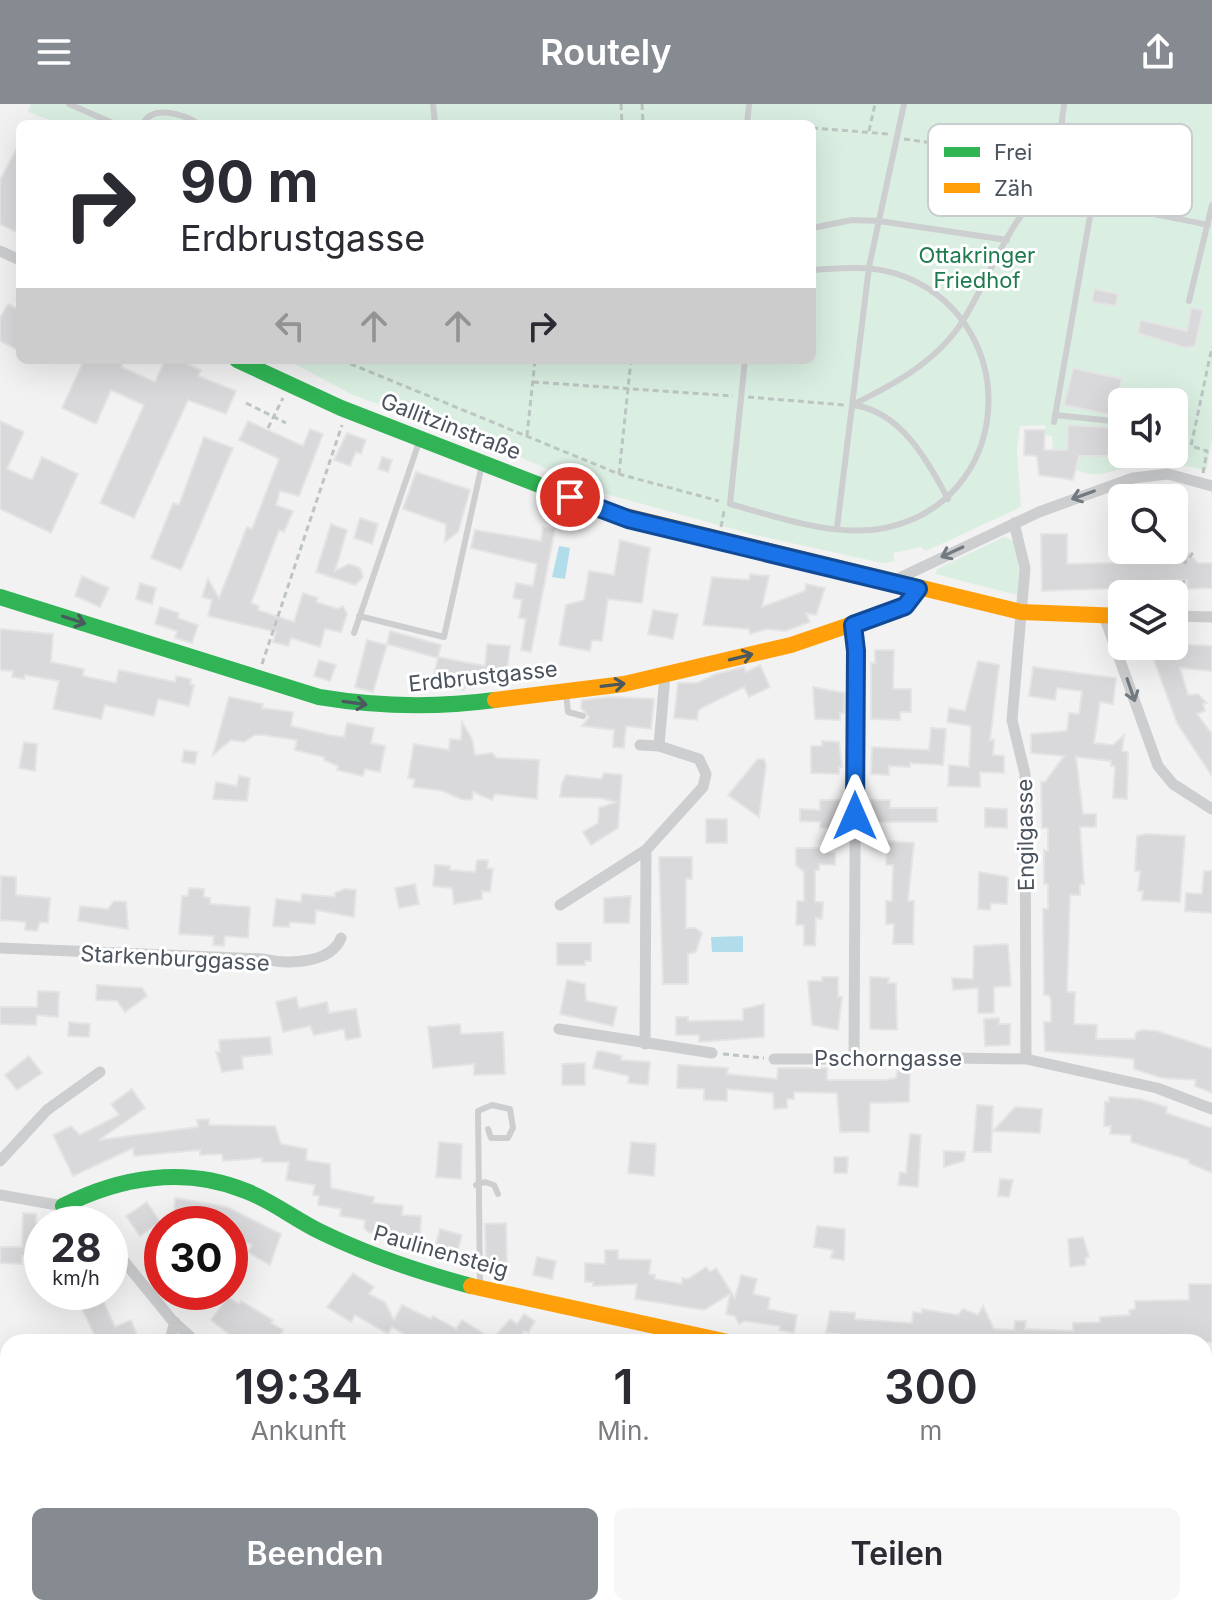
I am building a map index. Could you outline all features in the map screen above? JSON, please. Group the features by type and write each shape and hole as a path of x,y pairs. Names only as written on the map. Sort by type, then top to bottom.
{"street":[{"name":"Gallitzinstraße","path":"246,364 341,408 628,519 1021,612 1108,616"},
{"path":"891,582 1014,523 1111,485 1155,473 1212,486"},
{"name":"Engilgasse","path":"1014,523 1024,561 1012,720 1025,774 1026,1059"},
{"name":"Erdbrustgasse","path":"0,597 279,685 349,703 436,708 665,675 791,645 905,606 918,589"},
{"path":"1104,616 1158,766 1173,784 1212,809"},
{"path":"1188,616 1212,617"},
{"path":"853,625 856,651 854,1059"},
{"path":"659,746 665,675"},
{"path":"560,905 646,850 697,794 706,774 699,759 659,746 640,745"},
{"path":"645,1044 646,850"},
{"name":"Starkenburggasse","path":"0,948 263,959 291,963 332,949 341,938"},
{"path":"559,1029 712,1053"},
{"name":"Pschorngasse","path":"952,1058 1026,1059 1157,1088 1212,1109"},
{"name":"Pschorngasse","path":"774,1059 873,1059"},
{"path":"0,1161 47,1110 100,1072"},
{"name":"Paulinensteig","path":"63,1206 96,1189 132,1179 166,1176 207,1179 247,1191 321,1232 399,1266 480,1288 691,1334"},
{"path":"0,1195 63,1206"},
{"path":"128,1266 188,1334"},
{"path":"171,1334 175,1322"}],"lane":[{"path":"69,104 106,120"},
{"path":"183,114 186,104"},
{"path":"837,528 869,267 904,104"},
{"path":"1062,124 1064,104"},
{"path":"144,120 156,111 183,114 193,120"},
{"path":"1189,301 1212,205"},
{"path":"852,405 904,379 930,359 962,322 1023,216"},
{"path":"1090,216 1055,418 1108,421"},
{"path":"1168,216 1208,225"},
{"path":"816,227 852,220 879,221 1007,240"},
{"path":"745,364 728,504 837,528 883,528 911,520 948,499 979,453 989,409 983,362 962,322 927,288 908,278 869,267 816,270"},
{"path":"852,405 878,413 905,434 928,461 948,499"},
{"path":"354,633 421,438"},
{"path":"359,616 444,637 481,469"},
{"path":"566,690 568,712 583,716"},
{"path":"480,1288 476,1185 478,1111 492,1105 510,1109 513,1128 508,1138 491,1138 488,1129"},
{"path":"476,1185 485,1182 494,1185 498,1194"}],"path":[{"path":"869,131 875,104"},
{"path":"816,128 869,131 928,141"},
{"path":"1204,470 1207,451 1191,446 1212,347"},
{"path":"351,364 619,474 728,504 721,527"},
{"path":"527,436 535,364"},
{"path":"619,474 631,364"},
{"path":"533,382 852,405"},
{"path":"268,428 283,398"},
{"path":"246,403 286,423"},
{"path":"261,668 342,424"},
{"path":"712,1053 774,1059"},
{"name":"Pschorngasse","path":"873,1059 952,1058"}],"green space":[{"name":"Ottakringer Friedhof","path":"31,104 1212,104 1212,440 1206,471 1188,466 1188,388 1108,388 1108,468 1126,468 1098,474 1077,470 1053,450 1052,436 1046,435 1045,425 1020,426 1017,450 1021,507 926,551 921,547 893,553 895,561 882,563 751,534 606,494 492,445 353,395 295,364 816,364 816,120 49,120 28,112"},
{"path":"1004,537 1015,541 1019,570 1017,595 935,574 937,569"}],"water":[{"path":"559,546 570,548 565,579 552,577"},
{"path":"743,936 743,952 712,952 711,937"}],"building":[{"path":"16,150 16,232 0,224 0,180"},
{"path":"1094,289 1118,294 1116,306 1092,302"},
{"path":"8,304 16,308 16,349 0,341 0,318"},
{"path":"1191,308 1203,310 1195,346 1186,348 1138,333 1140,320 1187,331"},
{"path":"82,364 122,364 121,367 155,382 163,364 187,364 201,370 198,376 236,391 226,414 188,400 134,518 100,503 144,405 111,390 96,424 62,408"},
{"path":"1073,368 1122,379 1120,388 1108,388 1108,414 1064,405"},
{"path":"0,421 24,432 7,469 32,480 42,457 78,474 51,533 0,509"},
{"path":"248,421 303,446 310,429 323,434 299,496 280,491 276,505 293,511 284,532 279,530 251,603 259,606 258,610 294,622 303,593 318,598 316,602 338,609 343,606 347,614 341,632 325,629 320,647 291,638 288,646 273,642 276,632 208,616 212,600 202,597 208,579 219,598 247,527 252,529 279,459 239,440"},
{"path":"1068,425 1108,427 1108,456 1079,456 1073,480 1039,475 1037,456 1024,455 1025,430 1045,430 1044,450 1067,450"},
{"path":"347,433 366,440 361,454 356,452 350,466 334,460"},
{"path":"204,437 233,448 181,570 151,558 173,503 179,505"},
{"path":"382,457 392,460 388,472 378,469"},
{"path":"416,472 470,490 458,532 445,542 446,524 403,509"},
{"path":"360,518 378,524 372,544 354,538"},
{"path":"331,524 347,530 335,571 349,564 360,568 363,577 355,585 316,572"},
{"path":"543,527 555,529 531,652 521,650 526,619 519,618 522,600 513,598 516,583 533,586 537,564 471,548 475,530 541,541"},
{"path":"1041,534 1067,534 1067,564 1188,564 1188,553 1198,563 1212,563 1212,588 1188,589 1188,580 1108,580 1108,589 1042,591"},
{"path":"620,540 650,548 642,603 608,599 602,641 592,640 590,651 559,645 566,605 584,600 589,571 614,575"},
{"path":"750,574 769,576 762,607 805,591 806,584 825,588 816,615 806,613 810,622 785,631 767,629 750,634 749,629 703,625 712,577 749,580"},
{"path":"82,576 109,588 100,607 75,596"},
{"path":"140,583 156,588 152,604 136,599"},
{"path":"160,607 179,613 178,618 198,625 192,643 175,638 177,631 155,624"},
{"path":"653,610 678,614 673,639 648,634"},
{"path":"0,629 53,634 51,662 84,669 83,676 116,683 119,670 175,682 176,676 191,679 190,684 194,685 189,706 158,699 154,716 105,705 101,719 53,709 59,681 25,675 24,679 12,677 13,671 0,670"},
{"path":"390,631 441,645 438,657 485,666 487,644 510,646 506,679 475,675 473,688 465,687 464,690 432,684 438,658 387,644"},
{"path":"367,640 387,645 373,692 355,687"},
{"path":"1188,645 1212,646 1212,671 1180,668 1188,695 1198,694 1207,703 1203,704 1205,711 1197,714 1212,734 1212,776 1177,723 1154,660 1188,660"},
{"path":"875,650 894,650 893,689 911,689 911,712 900,712 900,720 871,719 871,663 875,663"},
{"path":"319,660 336,665 330,681 314,676"},
{"path":"978,661 999,665 990,740 994,740 993,755 1004,756 1004,773 980,772 980,787 948,786 949,765 969,767 971,726 947,722 949,708 965,711"},
{"path":"760,665 770,687 749,697 744,687 703,707 698,711 697,720 674,718 678,683 697,683 716,674 744,667 746,672"},
{"path":"1033,667 1116,678 1113,704 1100,702 1094,743 1113,745 1124,735 1122,751 1128,752 1127,799 1113,798 1115,766 1111,766 1111,761 1076,757 1083,814 1096,814 1096,827 1080,827 1084,884 1080,884 1080,895 1070,895 1067,992 1075,992 1074,1024 1097,1025 1096,1039 1135,1039 1136,1032 1157,1031 1212,1049 1212,1093 1195,1086 1196,1080 1162,1078 1134,1069 1134,1059 1045,1051 1044,1022 1051,1022 1051,1000 1049,995 1044,995 1043,909 1048,909 1048,884 1044,884 1044,850 1048,851 1048,828 1042,828 1041,782 1045,782 1064,756 1031,753 1031,734 1067,731 1069,713 1079,714 1082,691 1057,688 1055,700 1029,696"},
{"path":"813,687 845,693 844,713 840,713 840,720 815,719"},
{"path":"229,697 263,704 262,708 293,712 291,726 329,735 344,737 347,723 374,728 371,743 385,746 380,772 365,769 363,776 337,770 338,766 324,760 324,757 295,750 297,740 263,735 255,735 244,742 231,740 213,755"},
{"path":"611,697 654,699 651,729 626,726 624,748 613,747 614,730 582,726 589,717 581,708 582,700"},
{"path":"462,722 472,739 475,755 492,753 497,758 539,760 537,799 495,794 492,800 473,792 472,800 461,799 443,791 413,787 415,779 408,778 414,744 449,750 450,739 461,740"},
{"path":"931,728 946,729 943,765 910,763 910,767 889,766 889,775 871,774 872,747 929,750"},
{"path":"822,741 839,742 842,767 839,767 839,774 811,773 811,746 822,746"},
{"path":"24,742 37,744 35,771 19,768"},
{"path":"184,750 197,752 195,764 182,762"},
{"path":"758,759 764,759 766,765 759,817 728,795"},
{"path":"604,773 622,775 618,828 591,845 583,832 598,823 599,808 616,802 600,798 560,797 562,783 566,775 601,779"},
{"path":"239,776 250,778 247,801 213,799 216,782 237,786"},
{"path":"820,800 840,800 839,828 820,828 820,822 800,821 800,809 820,810"},
{"path":"871,800 890,800 890,808 937,808 937,822 871,822"},
{"path":"985,808 1007,809 1007,828 985,827"},
{"path":"706,819 727,819 727,843 706,843"},
{"path":"1137,836 1185,836 1180,902 1142,900 1143,891 1138,891 1140,871 1135,871"},
{"path":"887,841 914,843 908,901 914,901 913,944 893,944 894,924 886,924 886,901 892,901 893,865 886,865"},
{"path":"796,848 822,848 822,852 835,853 835,865 819,864 819,870 815,870 815,902 823,902 822,919 816,918 815,946 804,945 804,925 796,925 797,901 804,901 804,872 796,865"},
{"path":"659,857 692,857 692,879 686,879 686,928 695,928 702,933 696,952 688,954 688,984 663,984"},
{"path":"477,860 488,860 487,868 493,869 490,892 482,891 482,899 454,904 452,888 433,886 435,865 475,872"},
{"path":"1204,871 1212,871 1212,913 1185,911 1186,893 1202,894"},
{"path":"979,872 1008,877 1007,904 991,903 990,910 978,909"},
{"path":"1,876 16,877 16,895 50,898 48,923 40,922 37,931 25,930 26,922 0,920"},
{"path":"415,884 419,904 399,908 395,888"},
{"path":"189,888 204,889 204,897 210,898 210,904 250,907 248,938 225,936 224,946 213,945 214,936 179,934 182,896 188,896"},
{"path":"345,889 356,890 354,917 316,910 315,924 290,922 289,927 273,926 276,899 301,902 302,894 335,897 335,893"},
{"path":"631,896 629,923 604,923 604,898"},
{"path":"114,901 126,902 128,929 78,921 80,906 108,909"},
{"path":"557,943 591,943 591,961 585,961 585,965 557,965"},
{"path":"1008,944 1011,986 994,987 994,1013 978,1013 978,988 953,990 952,978 973,979 974,946"},
{"path":"822,977 838,977 838,997 842,997 838,1030 812,1025 808,981 822,981"},
{"path":"870,977 889,978 888,983 896,983 897,1030 870,1029"},
{"path":"567,980 585,984 586,1001 617,1007 613,1026 560,1014"},
{"path":"97,985 142,988 147,996 125,1012 117,1001 96,1000"},
{"path":"38,991 59,992 58,1017 37,1015 36,1025 0,1024 0,1007 37,1007"},
{"path":"296,997 299,1008 327,1002 329,1013 356,1009 361,1037 346,1040 344,1029 314,1035 310,1026 283,1032 276,1002"},
{"path":"764,1004 764,1037 699,1042 699,1035 676,1035 676,1017 688,1017 688,1021 743,1020 743,1009"},
{"path":"999,1018 999,1024 1010,1024 1010,1045 985,1046 984,1019"},
{"path":"69,1022 90,1024 89,1037 68,1036"},
{"path":"460,1024 461,1034 503,1032 505,1074 474,1075 474,1064 433,1068 428,1027"},
{"path":"270,1037 272,1054 242,1057 243,1069 222,1072 216,1052 220,1052 219,1040"},
{"path":"597,1052 622,1056 621,1060 650,1062 648,1085 628,1083 629,1076 593,1068"},
{"path":"29,1056 42,1073 17,1090 5,1075"},
{"path":"585,1063 585,1085 562,1085 562,1064"},
{"path":"678,1065 728,1068 727,1074 777,1079 778,1068 827,1068 827,1080 884,1080 896,1078 897,1071 910,1072 909,1102 870,1103 869,1132 840,1132 837,1093 794,1092 794,1099 787,1099 787,1108 774,1109 773,1093 727,1089 727,1101 704,1100 704,1089 677,1088"},
{"path":"132,1089 145,1108 99,1140 198,1127 197,1120 209,1119 209,1125 275,1126 281,1144 307,1149 306,1160 330,1164 331,1188 374,1197 373,1203 403,1206 402,1215 421,1216 420,1238 368,1232 364,1228 365,1220 340,1216 341,1209 318,1205 319,1196 313,1195 315,1185 286,1180 289,1162 262,1162 262,1158 223,1161 222,1154 200,1155 200,1150 134,1156 133,1148 73,1176 53,1135 71,1126 80,1135 119,1115 111,1104"},
{"path":"1109,1097 1140,1099 1167,1107 1166,1113 1212,1128 1212,1173 1189,1163 1189,1160 1131,1142 1131,1135 1110,1134 1111,1126 1104,1126 1105,1102 1109,1102"},
{"path":"977,1105 993,1106 991,1152 973,1152"},
{"path":"1015,1107 1042,1109 1040,1133 993,1131"},
{"path":"910,1134 921,1135 918,1187 898,1185 900,1172 906,1173"},
{"path":"439,1142 462,1144 461,1179 436,1177"},
{"path":"631,1142 656,1144 654,1176 628,1173"},
{"path":"944,1151 965,1152 964,1161 944,1167"},
{"path":"834,1157 848,1157 847,1173 834,1173"},
{"path":"1000,1179 1013,1180 1009,1197 998,1196"},
{"path":"175,1198 221,1206 175,1206"},
{"path":"147,1202 150,1206 144,1206 144,1233 140,1236 128,1215"},
{"path":"23,1213 22,1264 0,1263 0,1247 22,1247"},
{"path":"248,1218 281,1234 270,1265 248,1252 252,1245 248,1243"},
{"path":"506,1223 507,1267 486,1267 485,1224"},
{"path":"817,1226 845,1229 844,1260 831,1258 833,1250 814,1247"},
{"path":"440,1229 462,1235 455,1260 433,1254"},
{"path":"1083,1237 1089,1257 1085,1258 1086,1265 1070,1267 1068,1239"},
{"path":"605,1250 618,1250 618,1259 651,1260 649,1274 655,1275 655,1279 682,1284 682,1278 688,1279 706,1267 710,1272 716,1268 735,1298 741,1275 757,1279 753,1294 770,1298 768,1309 797,1315 794,1333 779,1330 780,1326 745,1321 739,1324 735,1316 726,1314 730,1294 704,1310 635,1299 637,1284 593,1286 593,1282 585,1282 585,1263 605,1264"},
{"path":"537,1257 556,1261 552,1279 533,1275"},
{"path":"353,1273 374,1287 369,1294 385,1302 394,1320 402,1305 431,1319 433,1316 456,1329 462,1320 484,1334 404,1334 392,1327 388,1334 355,1315 351,1322 327,1307"},
{"path":"1189,1284 1212,1284 1212,1334 826,1333 830,1311 855,1313 855,1319 912,1323 913,1312 922,1313 922,1309 958,1315 963,1309 978,1315 983,1306 994,1329 1014,1330 1015,1321 1026,1321 1025,1329 1073,1331 1073,1323 1100,1322 1100,1317 1130,1315 1129,1310 1135,1309 1135,1301 1189,1300"},
{"path":"248,1305 283,1330 281,1334 229,1334 211,1320 218,1310 248,1310"},
{"path":"82,1310 107,1310 115,1327 131,1320 137,1334 94,1334"},
{"path":"524,1314 535,1321 528,1333 497,1334 510,1319 517,1324"}],"traffic: fast":[{"path":"246,364 341,408 609,512"},
{"path":"0,597 319,697 407,705 495,700"},
{"path":"63,1206 107,1188 153,1178 176,1177 223,1183 256,1195 358,1249 471,1286"}],"traffic: slow":[{"path":"609,512 1021,612 1108,615"},
{"path":"495,700 624,684 791,645 905,606 918,589"},
{"path":"471,1286 691,1334"}],"route":[{"path":"570,497 628,519 918,589 905,606 853,625 856,641 855,816"}]}
